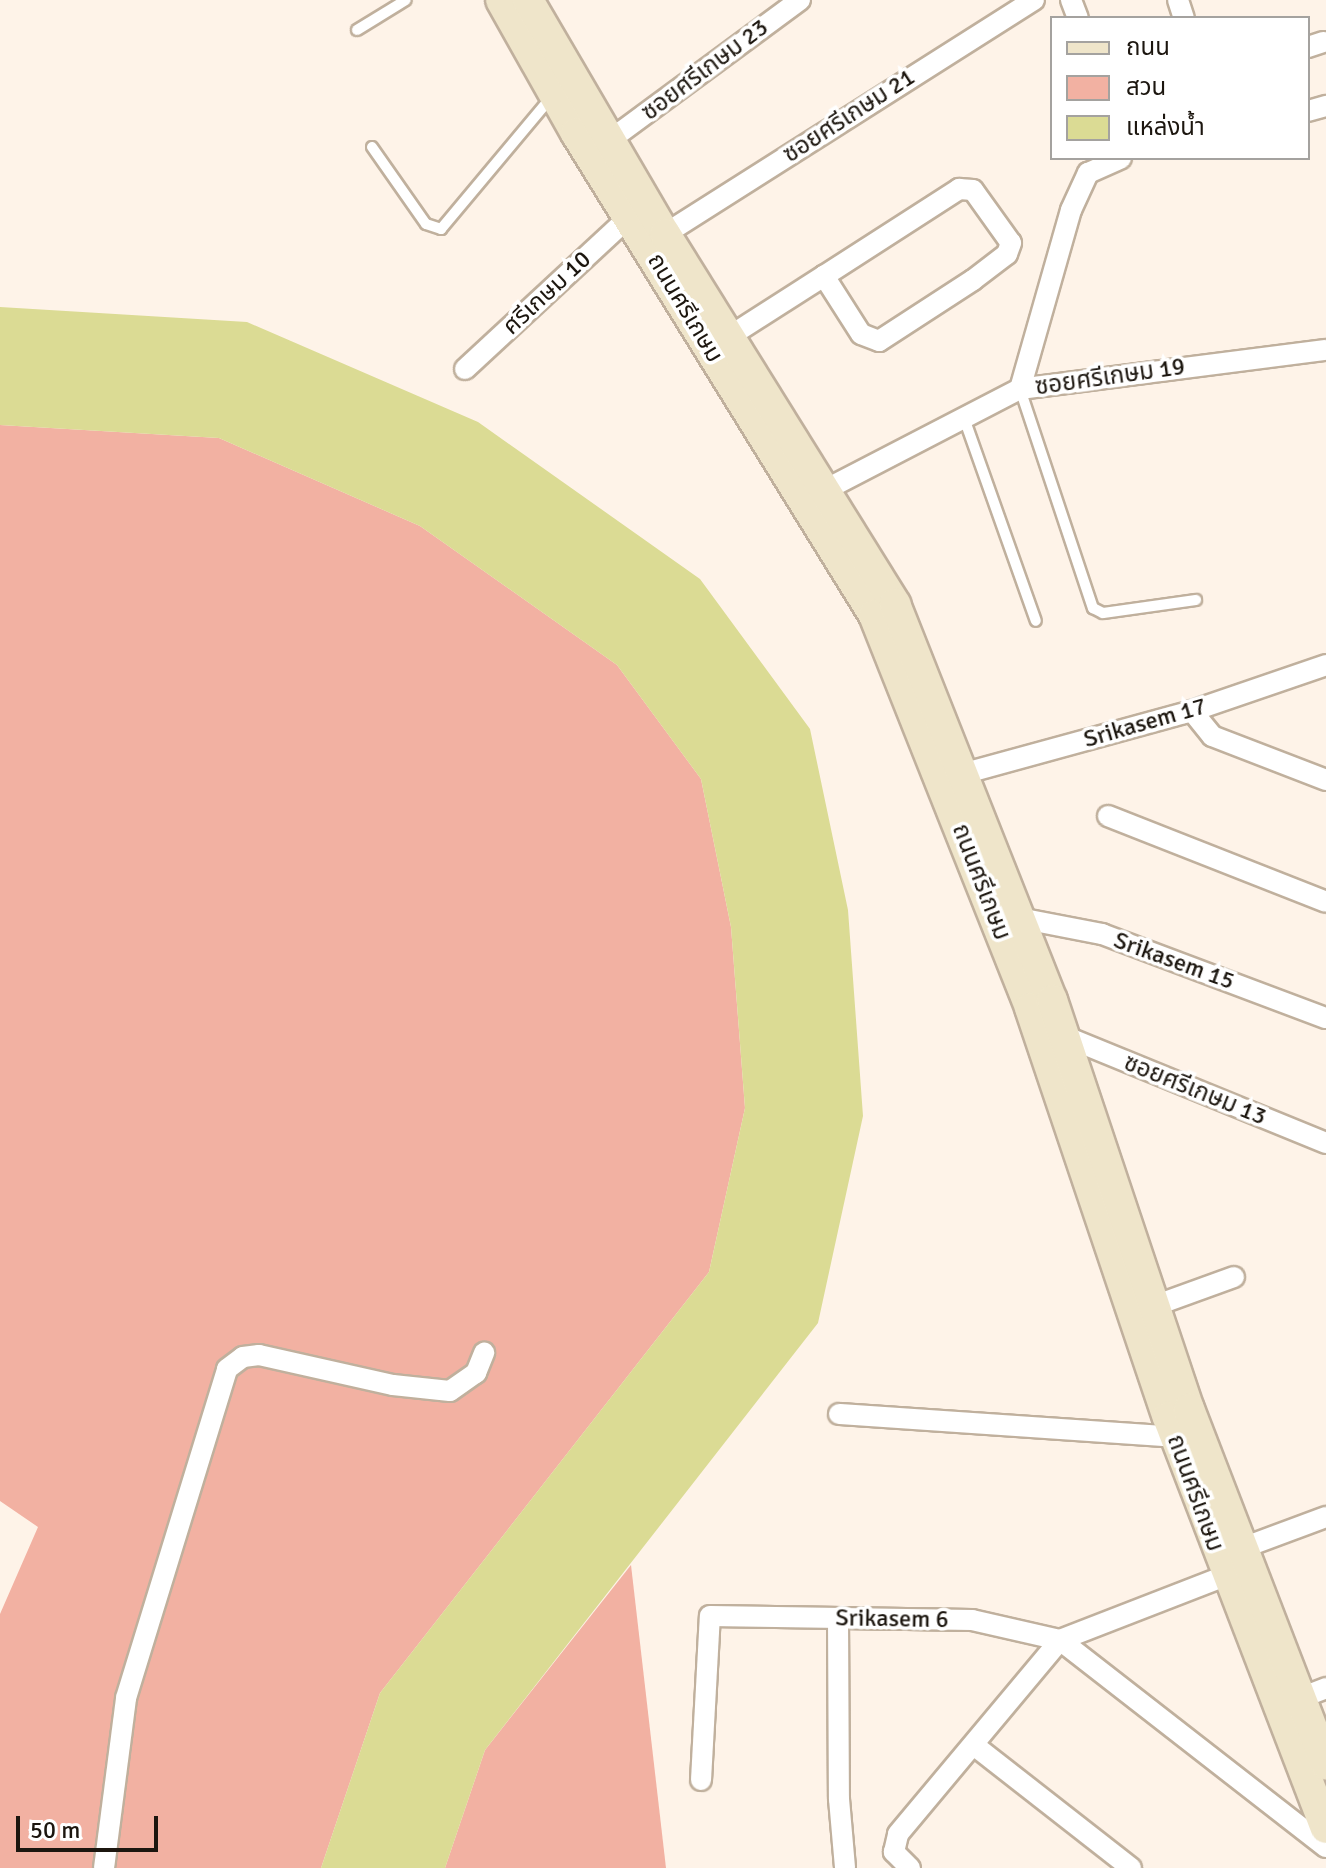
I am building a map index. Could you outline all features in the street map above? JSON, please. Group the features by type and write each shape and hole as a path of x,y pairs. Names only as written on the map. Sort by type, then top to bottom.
{"main road":[{"name":"ถนนศรีเกษม","path":"501,0 629,217 866,580 895,604 1064,1036 1154,1306 1240,1549 1315,1692 1326,1764"},
{"name":"ถนนศรีเกษม","path":"528,0 821,492 866,580 900,677 1030,1008 1225,1576 1326,1828"}],"street":[{"name":"ซอยศรีเกษม 23","path":"610,140 800,0"},
{"name":"ซอยศรีเกษม 21","path":"665,234 1034,0"},
{"path":"1020,389 1071,210 1088,173 1117,160"},
{"path":"730,336 959,189 973,190 1011,243 1007,254 973,280 879,341 861,334 824,276"},
{"name":"ศรีเกษม 10","path":"465,369 629,217"},
{"name":"ซอยศรีเกษม 19","path":"821,492 1020,389 1326,350"},
{"name":"Srikasem 17","path":"962,774 1192,711 1326,665"},
{"path":"1192,711 1212,736 1326,780"},
{"path":"1108,816 1326,902"},
{"name":"Srikasem 15","path":"1019,918 1102,934 1323,1009"},
{"name":"ซอยศรีเกษม 13","path":"1064,1036 1326,1143"},
{"path":"1154,1306 1234,1277"},
{"path":"104,1868 126,1698 227,1369 243,1357 259,1355 393,1385 450,1391 476,1373 484,1353"},
{"path":"839,1414 1175,1437"},
{"path":"1240,1549 1326,1517"},
{"path":"910,1868 894,1852 898,1834 975,1746 1060,1640 1225,1576"},
{"name":"Srikasem 6","path":"701,1780 710,1616 972,1620 1060,1640"},
{"path":"838,1618 839,1799 845,1868"},
{"path":"1060,1640 1326,1847"},
{"path":"975,1746 1131,1868"}],"lane":[{"path":"357,30 406,0"},
{"path":"372,147 426,224 441,229 554,94"},
{"path":"1020,389 1093,608 1103,613 1196,600"},
{"path":"964,418 1036,621"}],"green space":[{"path":"0,425 219,438 420,526 617,665 701,779 731,927 745,1108 709,1272 380,1693 321,1868 0,1868 0,1614 38,1527 0,1501"},
{"path":"631,1565 666,1868 445,1868 485,1750"}],"water":[{"path":"0,307 247,322 478,422 700,579 810,729 848,910 863,1116 818,1323 485,1750 445,1868 321,1868 380,1693 709,1272 745,1108 731,927 701,779 617,665 420,526 219,438 0,425"}]}
